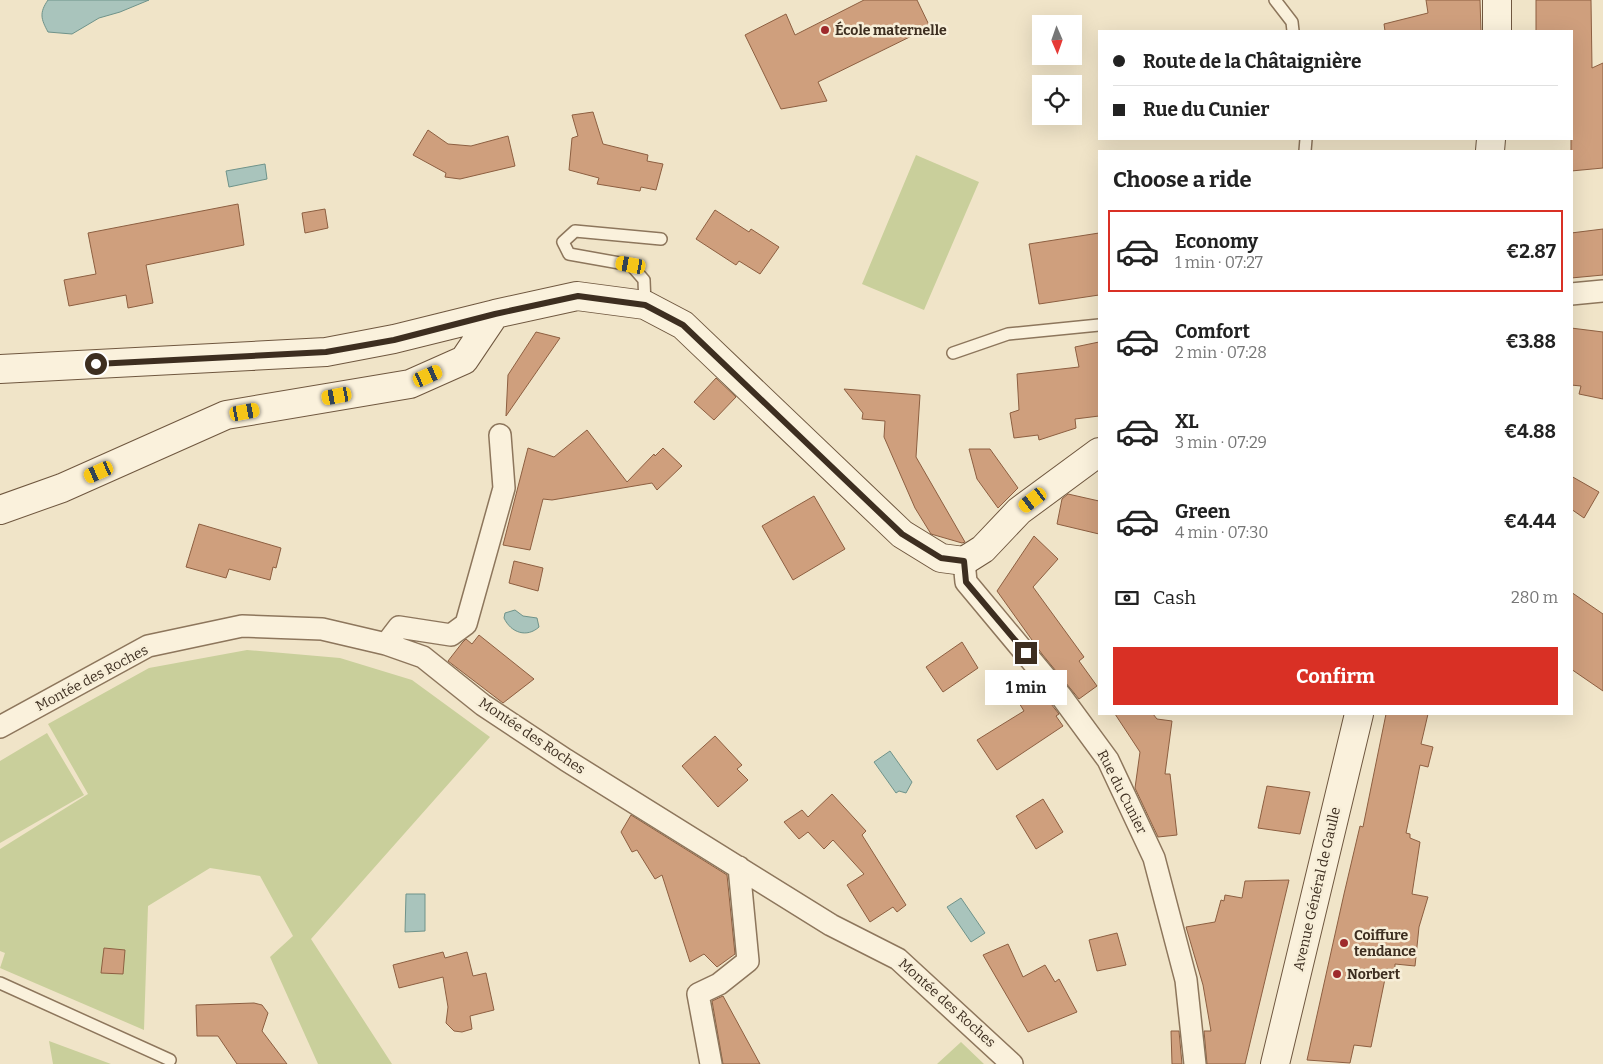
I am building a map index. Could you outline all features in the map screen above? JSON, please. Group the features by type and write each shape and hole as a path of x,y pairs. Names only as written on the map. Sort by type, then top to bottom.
{"street":[{"path":"1497,0 1497,30"},
{"path":"1573,294 1603,291"},
{"path":"0,369 326,352 394,340 495,314 578,296 645,305 683,325 902,534 941,558 964,561 983,549 1020,511 1098,453"},
{"path":"0,510 62,488 226,415 410,384 464,360 495,314"},
{"path":"386,644 399,627 451,635 466,624 504,488 500,435"},
{"name":"Rue du Cunier","path":"964,561 966,582 1061,696 1108,760 1154,858 1186,980 1195,1064"},
{"name":"Montée des Roches","path":"0,728 148,646 242,626 322,629 386,644 424,657 483,705 566,760 831,925 898,958 1012,1064"},
{"name":"Avenue Général de Gaulle","path":"1275,1064 1359,715"},
{"path":"711,1064 698,994 719,984 748,961 740,867"}],"lane":[{"path":"1275,0 1292,22 1294,30"},
{"path":"645,305 644,280 631,265 568,254 563,242 575,231 661,239"},
{"path":"953,354 1008,334 1098,325"},
{"path":"0,983 170,1060"}],"green space":[{"path":"916,155 979,182 924,310 862,284"},
{"path":"247,650 340,658 412,680 490,737 311,939 392,1064 318,1064 270,957 293,936 260,876 210,868 148,906 144,1030 0,968 5,953 0,951 0,849 88,794 48,724 149,668"},
{"path":"47,733 84,795 0,843 0,761"},
{"path":"49,1041 111,1064 53,1064"},
{"path":"961,1042 984,1064 937,1064"}],"water":[{"path":"48,0 149,0 99,18 72,34 48,32 42,12"},
{"path":"265,164 267,179 229,187 226,171"},
{"path":"515,610 523,616 537,618 539,627 524,633 515,630 504,618 505,613"},
{"path":"890,751 912,782 906,793 899,791 896,793 874,762"},
{"path":"406,894 425,894 425,931 405,932"},
{"path":"961,898 985,933 971,942 947,907"}],"building":[{"path":"864,0 917,0 930,27 818,82 827,101 781,109 745,35 786,14 795,35"},
{"path":"1426,0 1480,0 1481,30 1385,30 1384,24 1428,13"},
{"path":"1536,0 1591,0 1592,68 1603,63 1603,168 1573,171 1571,140 1573,140 1573,30 1536,30"},
{"path":"593,112 603,144 648,155 647,161 663,164 656,190 641,187 640,191 597,184 599,178 569,170 572,138 578,136 572,115"},
{"path":"428,130 448,144 471,146 508,136 515,166 460,179 445,177 446,173 413,155"},
{"path":"238,204 244,245 146,265 153,303 128,308 126,295 69,306 64,280 96,274 88,233"},
{"path":"325,209 328,228 305,233 302,213"},
{"path":"715,210 749,232 751,229 779,247 760,274 739,261 736,265 696,239"},
{"path":"1603,229 1603,275 1573,278 1573,233"},
{"path":"1098,233 1098,295 1039,304 1029,244"},
{"path":"1573,328 1603,332 1603,399 1579,394 1581,386 1573,385"},
{"path":"536,332 560,338 506,416 508,375"},
{"path":"1098,342 1098,416 1075,419 1076,428 1039,440 1038,435 1014,438 1010,413 1019,410 1017,374 1079,367 1075,347"},
{"path":"716,378 736,397 714,420 694,402"},
{"path":"844,389 920,395 916,457 965,542 962,543 931,534 915,508 884,437 885,421 862,419 863,413"},
{"path":"587,430 627,482 654,454 655,456 663,448 682,466 657,490 652,483 552,500 543,499 530,550 503,545 528,448 554,457"},
{"path":"969,449 990,449 1018,488 998,508 977,479"},
{"path":"1573,477 1599,492 1584,518 1573,510"},
{"path":"1068,494 1098,501 1098,534 1057,524 1062,499"},
{"path":"814,496 845,549 793,580 762,526"},
{"path":"199,524 281,548 276,568 273,567 270,580 229,569 226,578 186,567"},
{"path":"1034,536 1058,559 1033,587 1084,657 1079,661 1097,686 1079,699 1042,654 997,591"},
{"path":"514,561 543,568 538,591 509,583"},
{"path":"1573,593 1603,614 1603,691 1573,670"},
{"path":"479,635 534,679 503,703 448,661 466,639 472,644"},
{"path":"962,642 978,668 943,692 926,667"},
{"path":"1036,685 1059,714 1056,716 1063,726 997,770 977,740 1024,711 1016,698"},
{"path":"1116,715 1154,715 1157,719 1172,721 1165,774 1170,774 1177,835 1158,837 1135,788 1140,752"},
{"path":"1386,715 1428,715 1421,744 1433,747 1428,767 1420,765 1406,833 1410,834 1410,838 1420,842 1412,894 1428,897 1419,927 1415,966 1395,964 1395,969 1387,969 1371,1047 1354,1045 1350,1063 1307,1060 1360,826 1363,827"},
{"path":"715,736 742,765 737,769 748,780 718,807 682,766"},
{"path":"1267,786 1310,792 1300,834 1258,828"},
{"path":"832,794 866,831 862,835 906,905 897,912 893,907 870,922 847,885 864,874 833,840 824,849 808,832 799,839 784,822 802,810 808,817"},
{"path":"1043,799 1063,832 1036,849 1016,816"},
{"path":"631,815 727,875 735,954 717,967 704,954 690,962 662,875 655,879 637,850 632,852 621,832"},
{"path":"1289,880 1245,1064 1207,1064 1204,1031 1211,1031 1203,985 1186,927 1215,922 1221,900 1224,901 1225,895 1242,898 1245,881"},
{"path":"1117,933 1126,965 1097,971 1089,940"},
{"path":"1008,944 1023,977 1045,965 1055,982 1059,979 1077,1012 1028,1032 983,955"},
{"path":"104,948 125,950 123,974 101,973"},
{"path":"443,952 445,958 467,952 473,976 486,973 494,1010 470,1016 472,1029 462,1032 454,1031 446,1023 448,1007 443,977 399,988 393,965"},
{"path":"723,996 760,1064 723,1064 712,1001"},
{"path":"254,1003 262,1005 268,1013 262,1031 287,1064 237,1064 218,1036 197,1036 196,1005"},
{"path":"1171,1031 1179,1031 1182,1064 1172,1064"}],"place":[{"name":"École maternelle","path":"825,30"},
{"name":"Coiffure tendance","path":"1344,943"},
{"name":"Norbert","path":"1337,974"}],"route":[{"path":"96,364 326,352 394,340 495,314 578,296 645,305 683,325 902,534 941,558 964,561 966,582 1026,653"}]}
